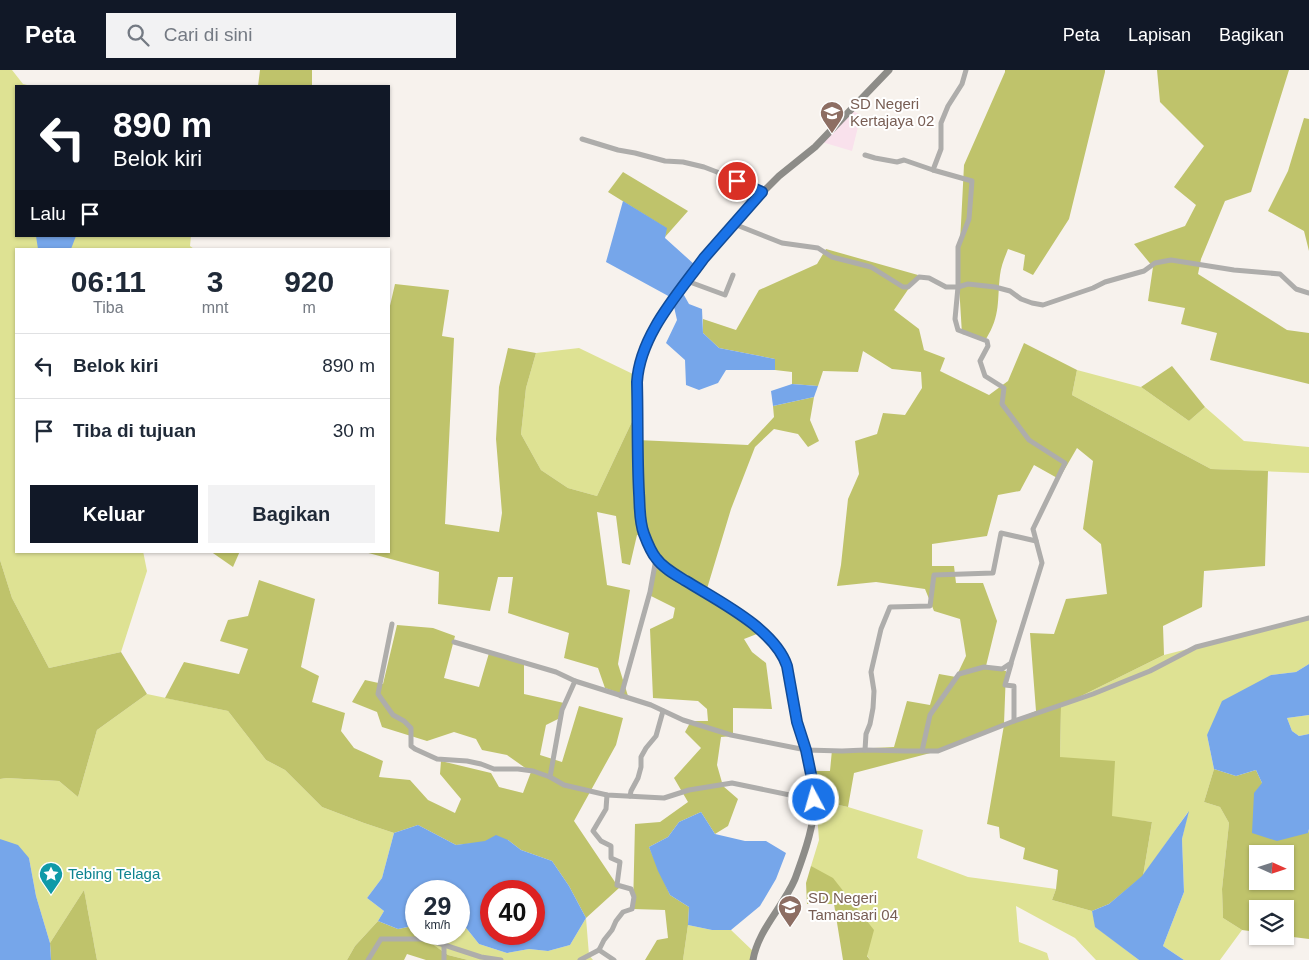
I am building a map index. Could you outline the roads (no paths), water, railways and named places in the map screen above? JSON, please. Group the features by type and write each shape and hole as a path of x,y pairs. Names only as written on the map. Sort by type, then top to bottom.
{"street":[{"path":"753,960 755,950 790,888 806,849 814,812 813,784 806,750 797,722 787,666 778,648 766,635 747,620 674,573 656,559 644,536 640,523 638,473 638,372 647,344 659,321 704,258 762,192 815,147 889,70"},
{"path":"933,170 941,149 941,123 948,106 962,84 966,70"},
{"path":"582,139 665,161 683,162 704,167 762,192"},
{"path":"865,155 897,162 904,160 972,182 969,219 958,246 958,287 955,319 958,330 986,341 988,346 980,361 985,376 1004,388 1002,404 1029,440 1065,463 1033,529 1042,563 1005,685 1014,686 1014,721"},
{"path":"734,224 782,243 818,248 832,257 872,267 902,287 908,287 919,277 929,278 946,287 958,287 968,284 995,287 1010,291 1021,299 1043,305 1171,260 1234,270 1280,274 1296,289 1309,292"},
{"path":"687,281 725,295 733,275"},
{"path":"865,750 866,734 873,708 874,691 871,672 881,629 890,607 930,606 934,575 993,573 1001,533 1036,541"},
{"path":"621,696 650,592 656,559"},
{"path":"454,642 556,672 574,681 652,705 683,720 731,735 806,750 842,752 865,750 938,751 1014,721 1093,694 1150,671 1196,647 1309,618"},
{"path":"392,624 378,694 393,716 404,721 411,728 411,746 437,759 467,761 494,769 532,771 550,777 564,785 608,795 664,798 689,790 732,783 814,800"},
{"path":"922,751 930,715 959,674 984,667 1002,670 1011,663"},
{"path":"550,777 562,710 574,681"},
{"path":"630,796 638,778 641,757 656,736 663,710"},
{"path":"580,960 599,950 623,912 632,909 634,897 631,889 617,885 620,862 611,858 611,846 601,841 594,831 606,810 608,795"},
{"path":"368,960 381,939 405,939"},
{"path":"444,960 444,945 481,957 501,960"},
{"path":"599,950 614,960"}],"water":[{"path":"623,201 667,228 665,238 695,265 680,288 689,304 702,309 703,333 719,348 775,359 775,370 726,370 718,383 699,390 686,385 685,360 666,343 677,320 672,298 606,262"},
{"path":"36,237 76,237 71,248 38,248"},
{"path":"792,384 818,386 814,397 773,406 771,391"},
{"path":"1309,664 1309,715 1287,718 1292,731 1299,736 1309,734 1309,829 1308,833 1277,841 1252,833 1254,793 1262,783 1256,770 1236,776 1214,769 1207,735 1222,701 1271,675 1296,672"},
{"path":"1189,811 1182,839 1184,892 1163,946 1184,960 1139,960 1095,927 1092,911 1109,904 1142,876"},
{"path":"701,812 715,834 745,841 766,841 786,853 776,879 760,906 731,930 712,930 688,925 689,907 670,895 649,847 668,837 679,822"},
{"path":"418,825 456,845 485,841 496,835 508,840 521,850 552,861 569,886 586,918 570,945 548,951 529,949 507,953 482,945 545,945 545,880 480,880 480,944 470,933 470,880 405,880 405,928 398,929 378,921 384,911 367,898 382,878 394,833"},
{"path":"0,839 18,845 29,858 36,896 50,943 51,960 0,960"}],"place":[{"name":"SD Negeri Kertajaya 02","path":"832,134"},
{"name":"Tebing Telaga","path":"51,895"},
{"name":"SD Negeri Tamansari 04","path":"790,928"}]}
